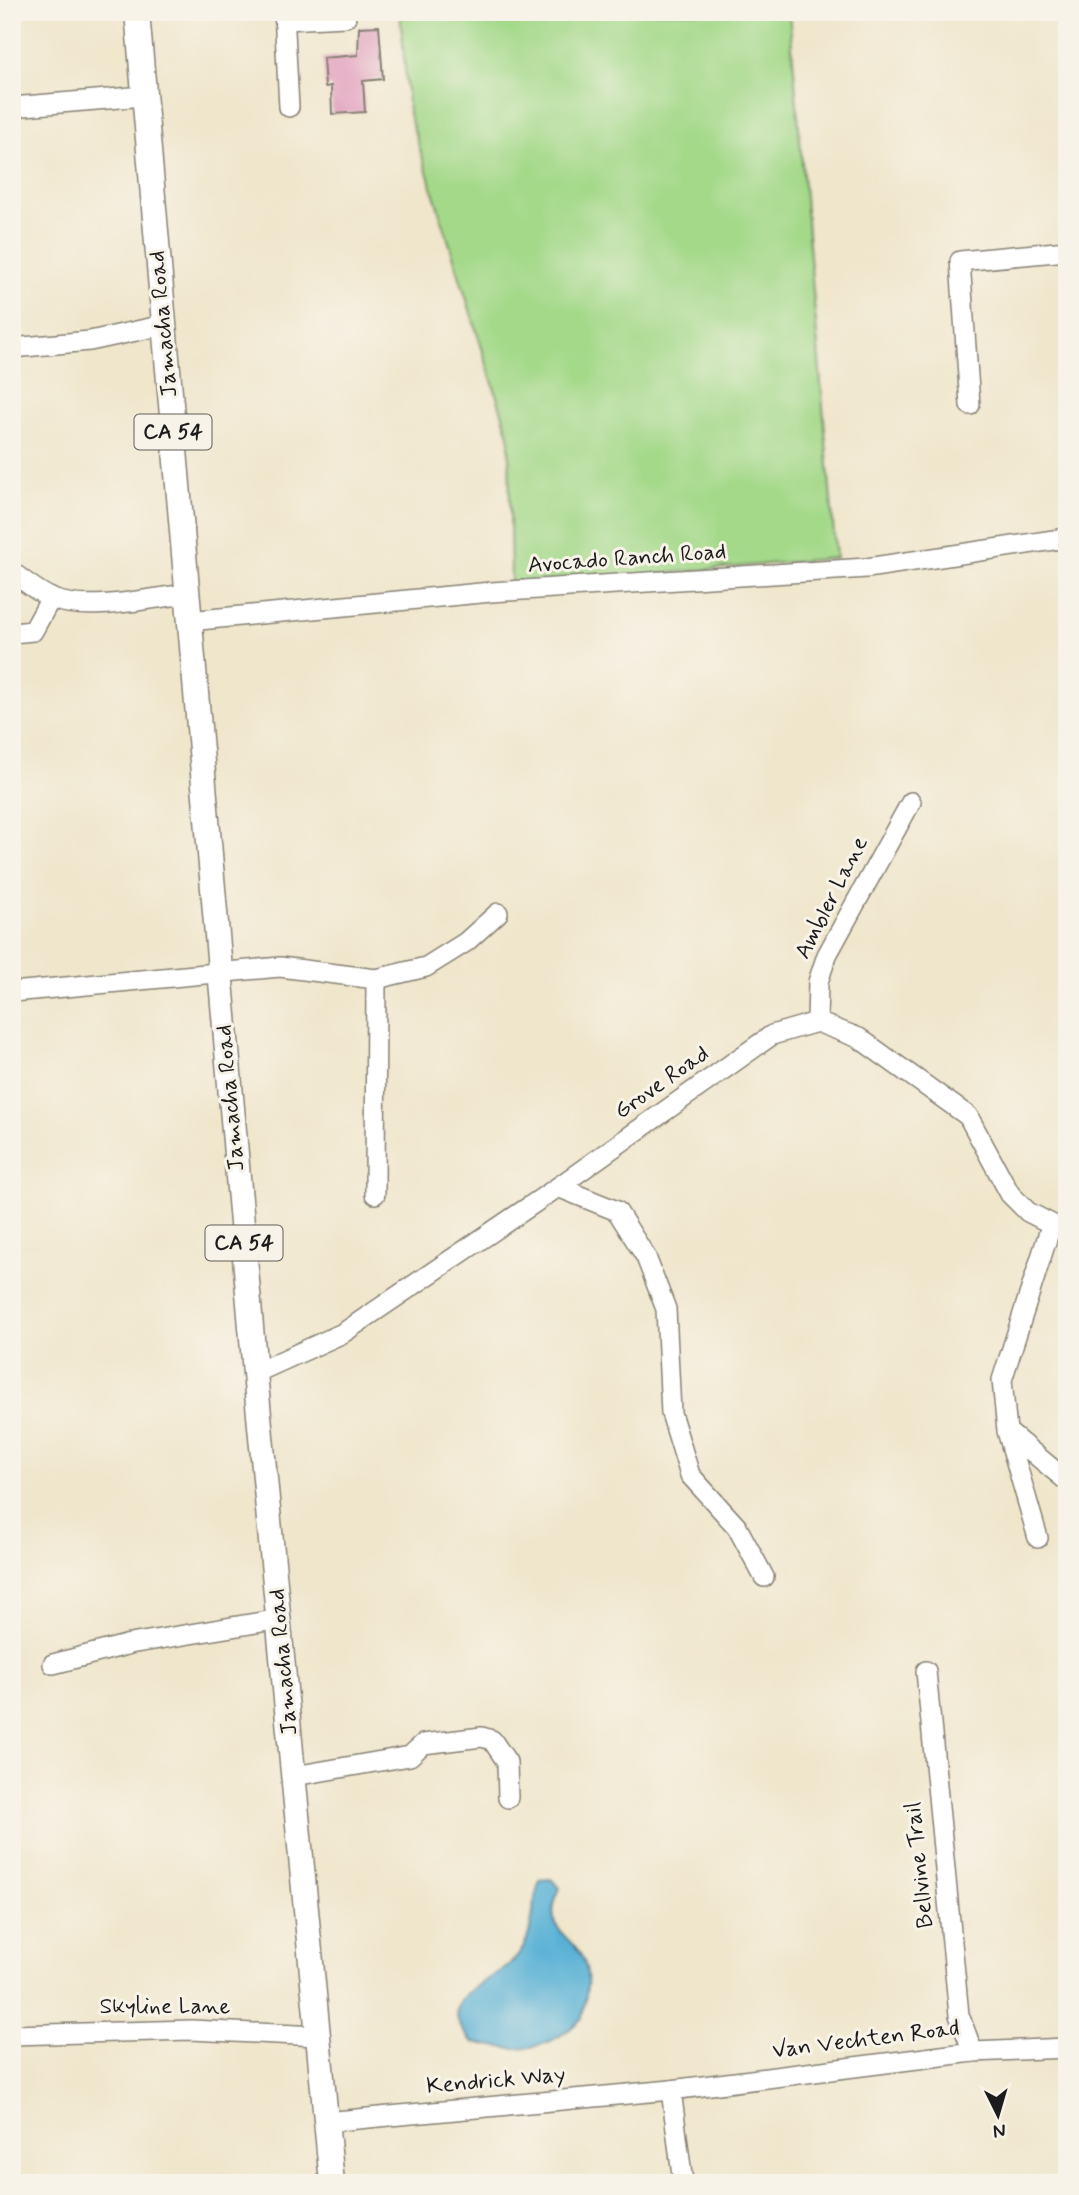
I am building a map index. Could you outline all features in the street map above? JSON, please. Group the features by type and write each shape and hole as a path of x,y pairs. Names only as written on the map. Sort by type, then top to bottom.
{"main road":[{"name":"Jamacha Road","path":"137,12 255,1373 332,2183"}],"street":[{"path":"289,107 285,16 346,17 346,12"},
{"path":"12,107 144,96"},
{"path":"970,405 960,261 1067,251"},
{"path":"12,348 90,341 164,326"},
{"name":"Avocado Ranch Road","path":"189,621 491,592 867,568 1067,538"},
{"path":"12,572 51,598 68,604 187,594"},
{"path":"12,632 33,631 51,598"},
{"name":"Ambler Lane","path":"817,1022 818,982 827,954 911,802"},
{"path":"12,992 220,975 280,967 376,979 426,967 466,942 498,913"},
{"path":"375,1194 376,979"},
{"path":"817,1022 859,1038 968,1116 1010,1194 1028,1212 1059,1229 1002,1380 1007,1432 1038,1538"},
{"name":"Grove Road","path":"255,1373 342,1333 558,1186 772,1035 817,1022"},
{"path":"558,1186 617,1211 646,1257 666,1309 671,1413 690,1475 737,1527 764,1577"},
{"path":"1007,1432 1067,1481"},
{"path":"52,1664 130,1644 280,1619"},
{"name":"Bellvine Trail","path":"926,1671 959,2015 973,2052"},
{"path":"294,1776 410,1756 423,1744 482,1737 492,1740 507,1762 508,1798"},
{"name":"Skyline Lane","path":"12,2035 191,2030 318,2036"},
{"name":"Van Vechten Road","path":"671,2090 973,2052 1067,2048"},
{"path":"671,2090 683,2183"},
{"name":"Kendrick Way","path":"325,2122 671,2090"}],"green space":[{"path":"400,12 789,12 836,558 511,587 509,435 409,114"}],"water":[{"path":"551,1879 560,1888 554,1904 557,1926 578,1951 587,1974 582,2018 557,2038 532,2047 505,2048 473,2042 460,2025 456,2012 460,2001 520,1953 531,1927 540,1880"}],"building":[{"path":"379,26 383,79 363,81 365,112 332,114 331,86 325,87 323,58 358,55 359,27"}]}
